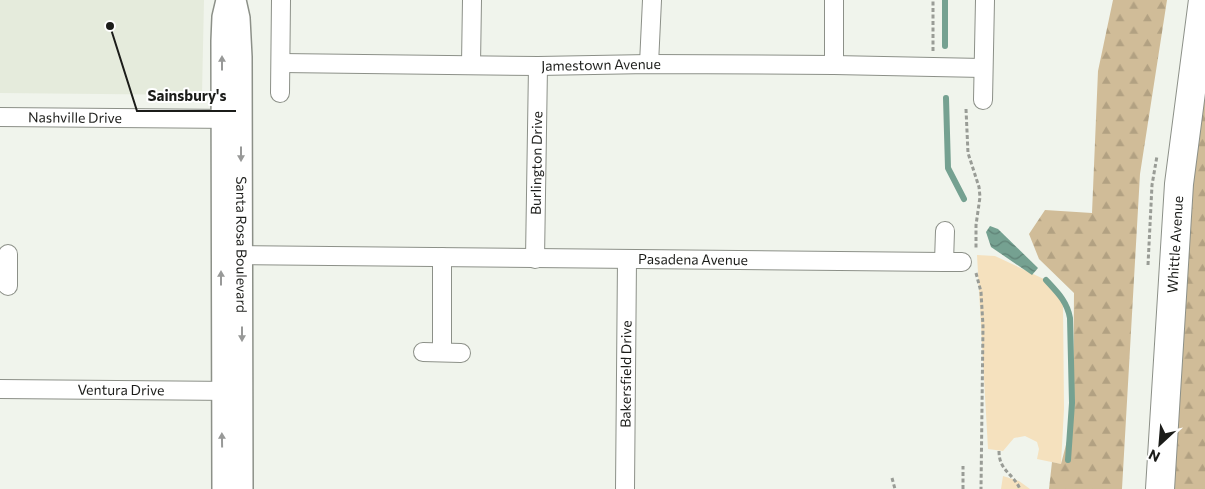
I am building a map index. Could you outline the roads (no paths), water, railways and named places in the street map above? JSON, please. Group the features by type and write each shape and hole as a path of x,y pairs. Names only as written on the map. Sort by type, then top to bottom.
{"main road":[{"name":"Whittle Avenue","path":"1160,489 1179,184 1203,0"}],"street":[{"name":"Santa Rosa Boulevard","path":"226,0 222,25 231,120 232,390 242,489"},
{"name":"Santa Rosa Boulevard","path":"231,120 241,57 239,18 235,0"},
{"path":"280,93 281,0"},
{"path":"471,64 472,0"},
{"path":"650,64 652,0"},
{"path":"834,0 834,65"},
{"path":"983,100 985,0"},
{"name":"Jamestown Avenue","path":"281,63 538,66 650,64 834,65 983,68"},
{"name":"Burlington Drive","path":"536,258 538,66"},
{"name":"Nashville Drive","path":"0,117 231,120"},
{"path":"944,262 945,231"},
{"path":"8,254 10,286"},
{"name":"Pasadena Avenue","path":"231,255 969,263"},
{"path":"442,257 442,352"},
{"name":"Bakersfield Drive","path":"625,489 627,259"},
{"path":"423,352 461,353"},
{"name":"Ventura Drive","path":"0,389 232,390"},
{"name":"Santa Rosa Boulevard","path":"223,489 232,390"}],"water":[{"path":"990,226 998,229 1038,268 1032,275 991,247 986,232"}],"waterway":[{"path":"945,0 945,46"},
{"path":"946,98 948,168 964,199"},
{"path":"1046,280 1064,302 1070,318 1072,403 1068,460"}],"place":[{"name":"Sainsbury's","path":"110,26"}]}
